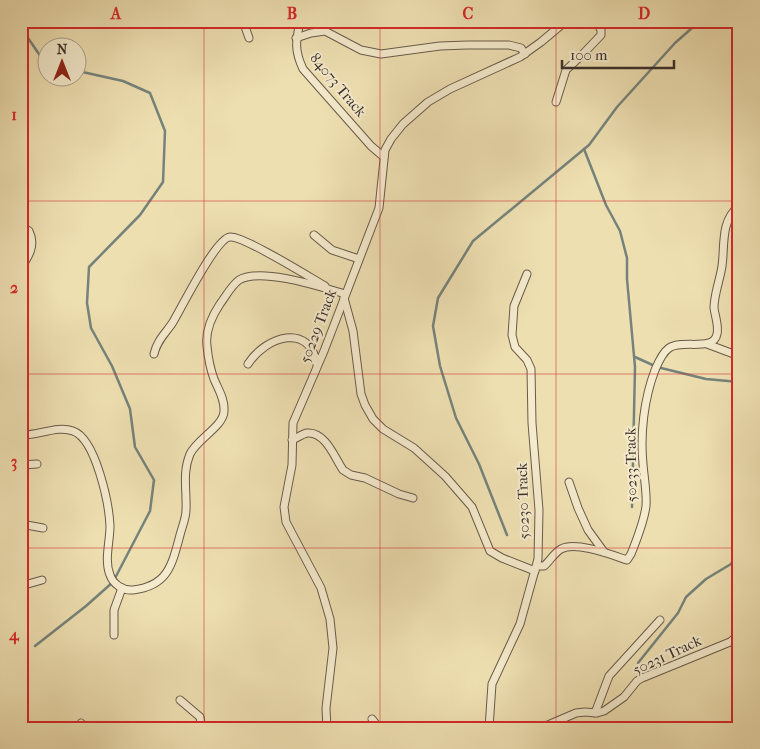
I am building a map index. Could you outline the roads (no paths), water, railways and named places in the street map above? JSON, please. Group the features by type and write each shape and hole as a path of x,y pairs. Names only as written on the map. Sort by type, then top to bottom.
{"street":[{"path":"243,21 249,38"},
{"name":"84073 Track","path":"300,21 296,38 298,58 303,69 371,146 384,157"},
{"path":"556,102 566,70 600,35 601,30 596,21"},
{"name":"50229 Track","path":"327,728 326,708 333,635 328,610 320,588 284,516 284,503 292,465 293,423 379,208 384,157 391,139 403,124 428,102 450,89 525,54 563,22"},
{"path":"296,38 325,31 361,50 381,54 440,46 467,45 509,45 521,48 525,54"},
{"path":"707,344 714,341 717,334 715,299 722,262 724,235 732,213 739,206"},
{"path":"21,226 30,231 33,245 21,268"},
{"path":"314,236 332,250 359,259"},
{"path":"154,354 156,345 172,324 219,245 228,238 234,237 255,246 345,296 353,331 364,405 373,419 383,428 414,448 445,476 472,507 490,551 502,558 536,569 546,564 563,548 578,547 604,552"},
{"name":"50230 Track","path":"489,728 492,684 520,624 530,583 536,569 539,510 533,432 531,369 528,360 514,347 512,335 514,306 527,274"},
{"path":"21,435 69,429 79,434 86,442 101,479 109,517 108,567 113,582 122,588 132,590 152,586 165,576 173,562 186,511 184,487 188,461 195,446 224,415 224,402 212,375 206,338 212,317 226,296 240,280 249,276 276,276 333,290"},
{"path":"248,364 259,350 268,343 279,338 290,337 308,344 314,351 317,366"},
{"name":"50233 Track","path":"604,552 628,560 634,547 646,507 642,438 645,410 655,371 662,356 671,347 682,344 707,344"},
{"path":"707,344 739,356"},
{"path":"292,440 304,434 317,435 327,445 346,473 365,478 399,494 413,498"},
{"path":"21,465 37,464"},
{"path":"569,482 588,530 604,552"},
{"path":"21,524 43,528"},
{"path":"21,586 42,580"},
{"path":"114,635 114,610 122,588"},
{"name":"50231 Track","path":"541,728 576,713 604,711 618,702 636,681 733,641 737,633 739,619"},
{"path":"595,713 609,676 660,620"},
{"path":"180,700 200,717 201,723 198,728"},
{"path":"372,719 379,728"}],"waterway":[{"path":"28,21 26,35 38,53"},
{"path":"507,535 479,464 456,418 440,366 433,326 438,298 473,241 589,145 617,107 675,43 700,21"},
{"path":"35,646 113,582 150,511 154,480 135,447 130,409 112,366 91,328 87,303 89,267 140,215 163,182 165,131 150,93 123,81 88,73"},
{"path":"584,149 606,205 620,231 627,258 627,279 635,367 632,507"},
{"path":"635,357 657,367 706,379 739,382"},
{"path":"638,663 678,613 686,597 706,579 731,564 739,551"}]}
